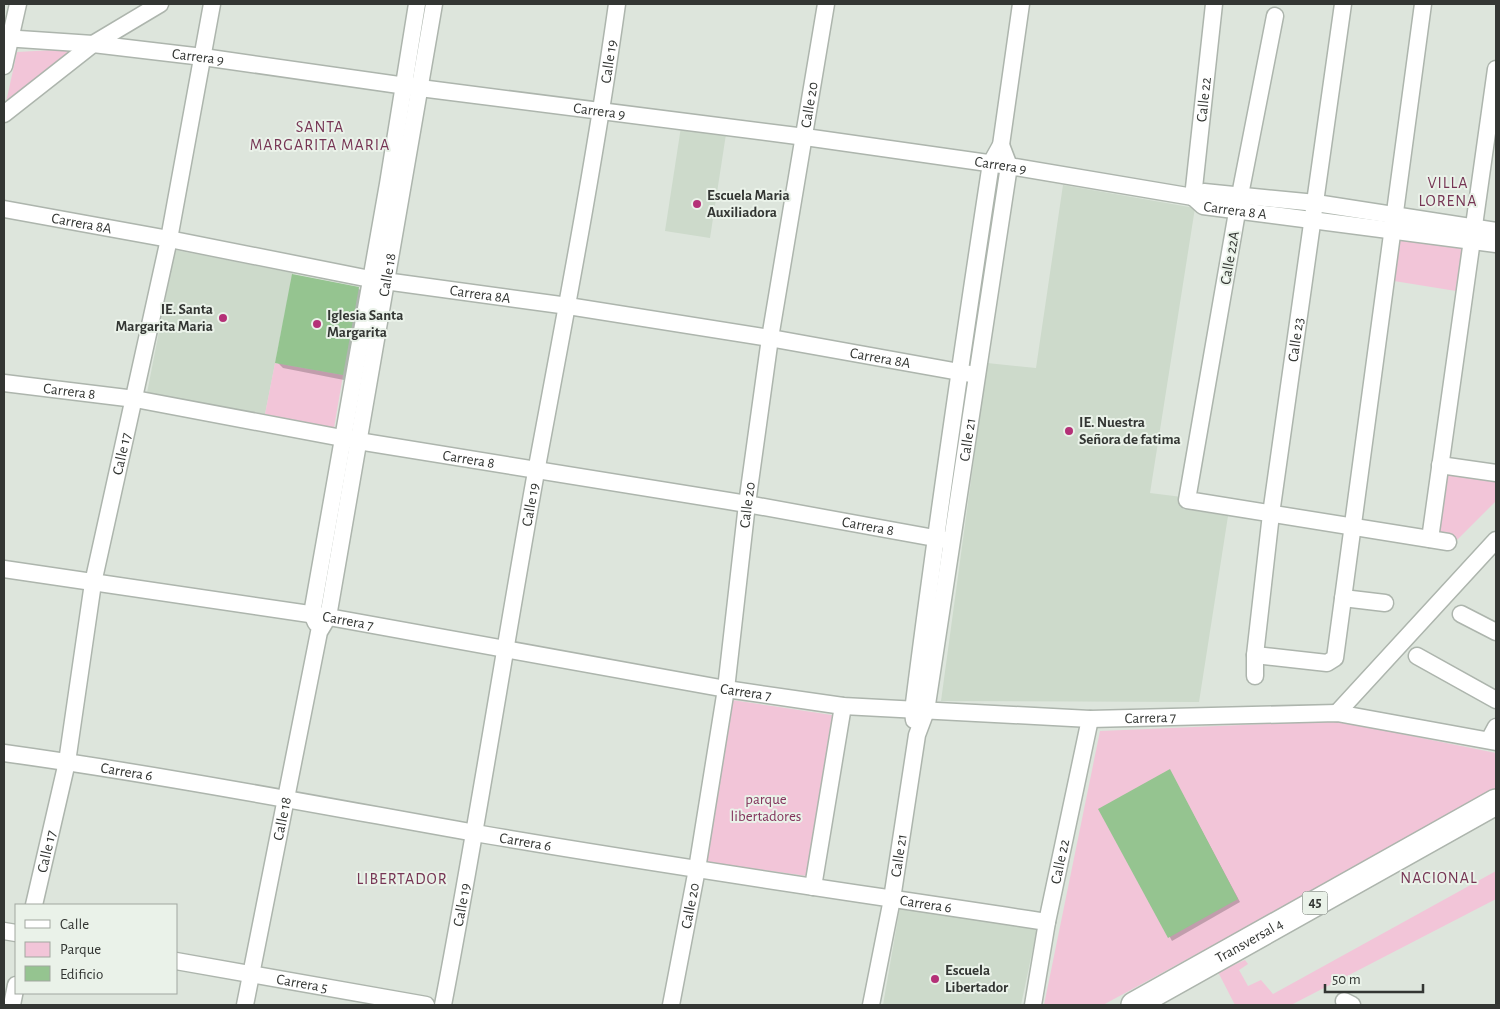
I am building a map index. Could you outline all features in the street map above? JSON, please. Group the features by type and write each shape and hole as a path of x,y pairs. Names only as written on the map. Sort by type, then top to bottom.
{"main road":[{"name":"Transversal 4","path":"1134,1005 1496,802"}],"street":[{"path":"4,66 7,38 18,4"},
{"path":"4,114 93,44 160,4"},
{"name":"Calle 17","path":"34,904 67,762 93,583 169,239 212,4"},
{"name":"Calle 18","path":"363,362 386,282 403,86 417,4"},
{"name":"Calle 18","path":"246,1005 320,632 320,615 363,362 370,279 420,88 434,4"},
{"name":"Calle 19","path":"443,1005 476,833 506,647 602,111 618,4"},
{"name":"Calle 20","path":"671,1005 698,869 726,689 770,338 826,4"},
{"name":"Calle 21","path":"871,1005 892,899 917,735 934,538 991,163 1001,145 1021,4"},
{"name":"Calle 22","path":"1193,197 1214,4"},
{"name":"Calle 23","path":"1255,676 1255,655 1271,514 1343,4"},
{"path":"1255,655 1327,663 1335,658 1423,4"},
{"name":"Calle 22A","path":"1271,514 1187,500 1274,16"},
{"name":"Carrera 9","path":"7,38 93,44 805,137 991,163 1193,197"},
{"path":"1430,539 1496,69"},
{"name":"Calle 21","path":"919,711 951,541 1008,166 1001,145"},
{"name":"Carrera 8 A","path":"1193,197 1204,192 1239,203 1313,220 1394,224 1473,234 1496,231"},
{"name":"Carrera 8 A","path":"1239,203 1316,203 1394,224"},
{"name":"Carrera 8A","path":"4,209 169,239 386,282 568,306 770,338 976,375"},
{"name":"Carrera 8 A","path":"1473,234 1496,244"},
{"name":"Carrera 8","path":"4,383 135,399 350,440 748,504 951,541"},
{"path":"1440,465 1496,473"},
{"path":"1271,514 1448,542"},
{"path":"1337,714 1490,556 1496,540"},
{"name":"Carrera 7","path":"4,569 320,615 506,647 726,689 843,706 1090,719 1337,714 1494,737"},
{"path":"1343,598 1385,603"},
{"path":"1460,614 1496,632"},
{"path":"1417,656 1496,700"},
{"path":"813,887 843,706"},
{"name":"Calle 22","path":"1033,1005 1048,922 1090,719"},
{"name":"Carrera 6","path":"4,753 288,798 476,833 698,869 1048,922"},
{"name":"Carrera 5","path":"178,961 426,1005"},
{"path":"12,1005 15,990"}],"shaded area":[{"path":"681,127 726,134 710,238 665,231"},
{"name":"IE. Nuestra Señora de fatima","path":"1063,185 1195,208 1150,493 1182,497 1183,509 1228,516 1199,702 941,701 987,363 1036,368"},
{"name":"IE. Santa Margarita Maria","path":"175,250 293,273 265,414 147,393"},
{"path":"900,907 1037,929 1021,1005 883,1005"}],"green space":[{"path":"72,49 5,107 17,52"},
{"path":"1401,232 1463,241 1456,291 1394,281"},
{"path":"275,363 343,375 334,428 265,414"},
{"path":"1447,472 1496,482 1496,501 1456,541 1436,537"},
{"name":"parque libertadores","path":"732,700 832,715 807,876 706,862"},
{"path":"1337,721 1496,753 1496,791 1103,1005 1044,1005 1100,731"},
{"path":"1496,871 1496,899 1291,1005 1235,1005 1218,972 1245,960 1248,964 1239,970 1248,986 1261,980 1273,994"}],"building":[{"name":"Iglesia Santa Margarita","path":"292,274 359,287 343,375 275,363"},
{"path":"1170,769 1238,899 1168,938 1098,809"}],"place":[{"name":"Escuela Maria Auxiliadora","path":"697,204"},
{"name":"IE. Santa Margarita Maria","path":"223,318"},
{"name":"Iglesia Santa Margarita","path":"317,324"},
{"name":"IE. Nuestra Señora de fatima","path":"1069,431"},
{"name":"Escuela Libertador","path":"935,979"}],"district":[{"name":"SANTA MARGARITA MARIA","path":"320,136"},
{"name":"VILLA LORENA","path":"1448,192"},
{"name":"NACIONAL","path":"1439,878"},
{"name":"LIBERTADOR","path":"402,879"}]}
